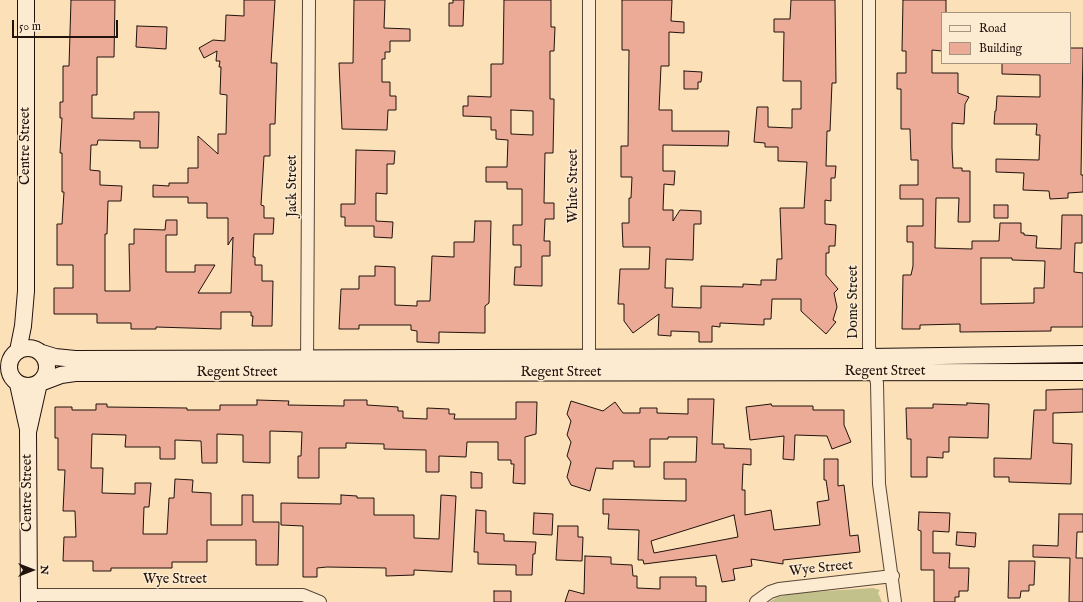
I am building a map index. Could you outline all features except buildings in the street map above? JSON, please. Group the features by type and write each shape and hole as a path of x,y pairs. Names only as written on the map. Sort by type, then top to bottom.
{"street":[{"name":"Centre Street","path":"17,351 23,326 26,291 26,0"},
{"name":"Jack Street","path":"307,366 309,0"},
{"name":"White Street","path":"589,0 589,365"},
{"name":"Dome Street","path":"869,0 869,347 877,383 879,484 896,602"},
{"name":"Centre Street","path":"26,291 29,323 41,353"},
{"path":"0,356 30,348 41,353 47,363 48,368 44,379 40,383 28,387 0,377"},
{"path":"17,351 10,361 9,367 10,373 17,383"},
{"name":"Regent Street","path":"41,353 55,357 76,359 307,366"},
{"name":"Regent Street","path":"872,365 1083,354"},
{"name":"Regent Street","path":"40,383 61,375 76,373 307,366 872,365 1083,372"},
{"name":"Centre Street","path":"17,383 28,432 29,599"},
{"name":"Centre Street","path":"28,432 40,383"},
{"name":"Wye Street","path":"756,602 770,592 785,588 893,576"},
{"name":"Wye Street","path":"29,599 303,595 320,602"}],"shaded area":[{"path":"873,588 880,590 878,593 882,602 769,602 778,597 795,593"}]}
